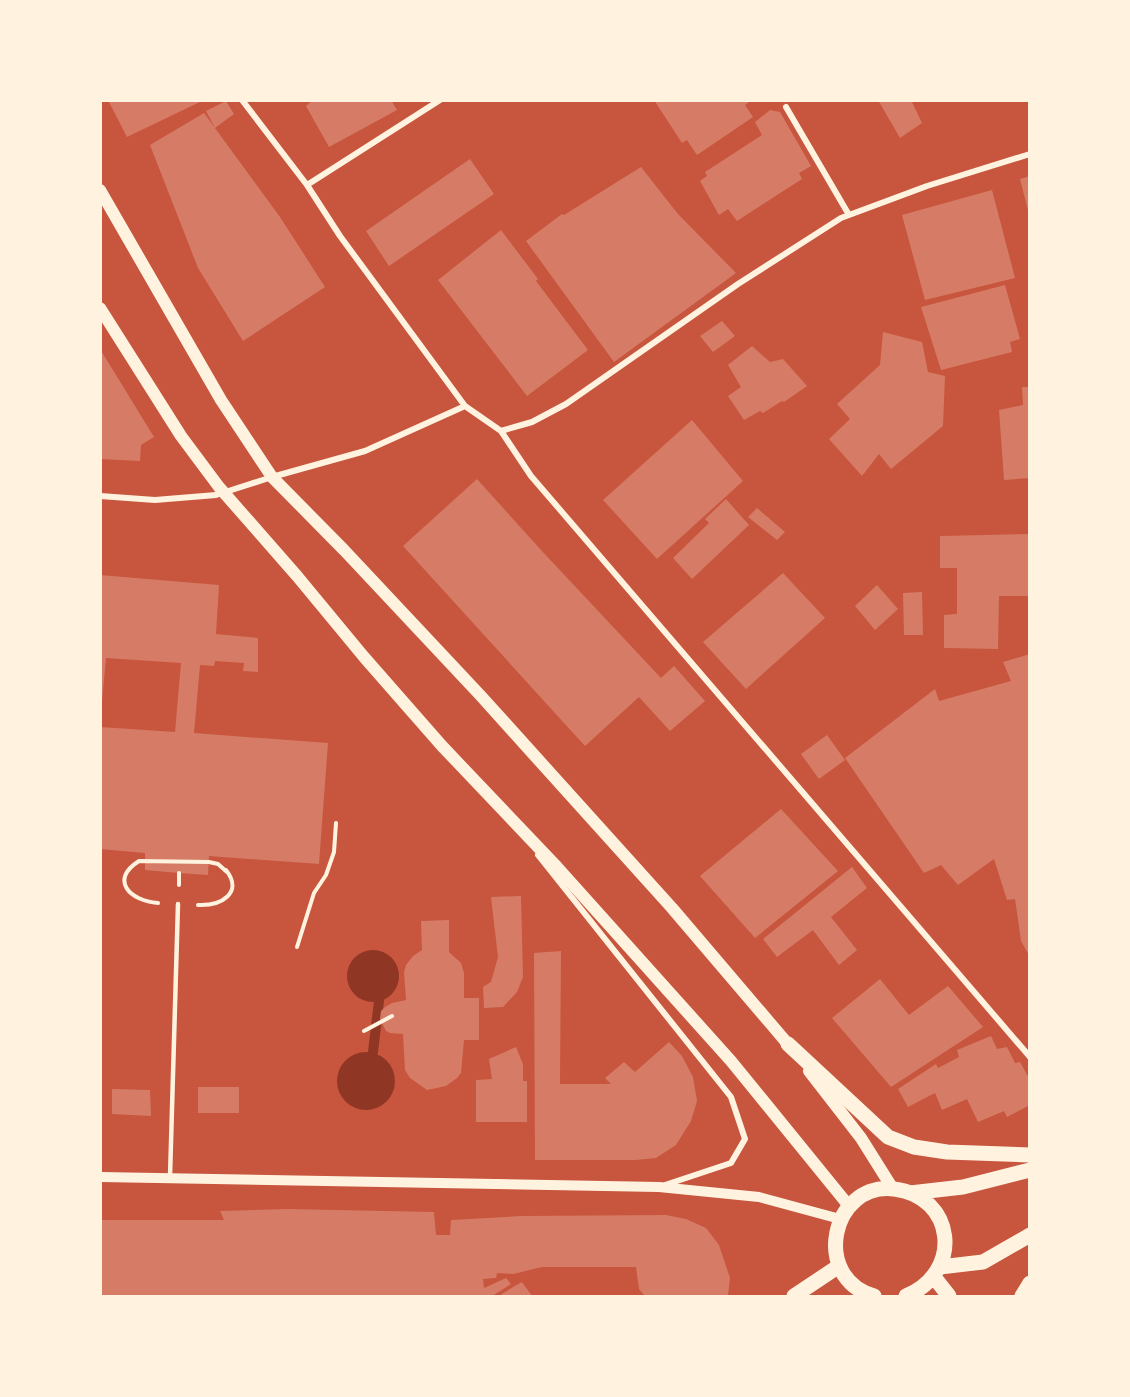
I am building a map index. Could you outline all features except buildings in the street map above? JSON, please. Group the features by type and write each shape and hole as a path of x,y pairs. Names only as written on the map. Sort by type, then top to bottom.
{"main road":[{"path":"100,190 221,400 272,477 480,695 672,908 788,1044 861,1138 893,1189"},
{"path":"100,308 180,435 224,493 434,738 557,867 732,1061 845,1213"},
{"path":"788,1044 888,1137 914,1147 947,1152 1029,1155"},
{"path":"910,1193 963,1187 1029,1170"},
{"path":"874,1296 864,1294 849,1282 839,1266 834,1243 845,1213 862,1197 877,1191 893,1189 910,1193 923,1200 934,1211 945,1238 944,1253 937,1272 920,1291 906,1296"},
{"path":"937,1272 983,1262 1029,1235"},
{"path":"794,1296 839,1266"},
{"path":"937,1272 948,1296"},
{"path":"1022,1296 1029,1282"}],"street":[{"path":"242,100 307,185 340,236 465,406 501,431 531,476 1029,1057"},
{"path":"307,185 440,100"},
{"path":"786,107 849,215"},
{"path":"501,431 532,422 566,404 738,284 841,218 927,186 1029,154"},
{"path":"100,496 154,500 216,495 365,451 465,406"},
{"path":"502,810 732,1097 745,1138 731,1162 659,1187"},
{"path":"100,1177 659,1187 759,1197 845,1213"}],"lane":[{"path":"170,1178 178,904"}],"path":[{"path":"297,947 314,893 326,875 334,852 336,823"},
{"path":"150,902 132,894 123,882 124,875 129,868 139,861 209,862 218,864 232,879 231,892 217,903 207,905"},
{"path":"364,1031 392,1016"}],"shaded area":[{"path":"373,950 383,952 391,958 397,966 399,976 397,986 391,994 383,1000 373,1002 363,1000 355,994 349,986 347,976 349,966 355,958 363,952"},
{"path":"360,1052 372,1052 387,1060 395,1075 395,1087 387,1102 372,1110 360,1110 345,1102 337,1087 337,1075 345,1060"}],"waterway":[{"path":"373,1052 379,1001"}]}
